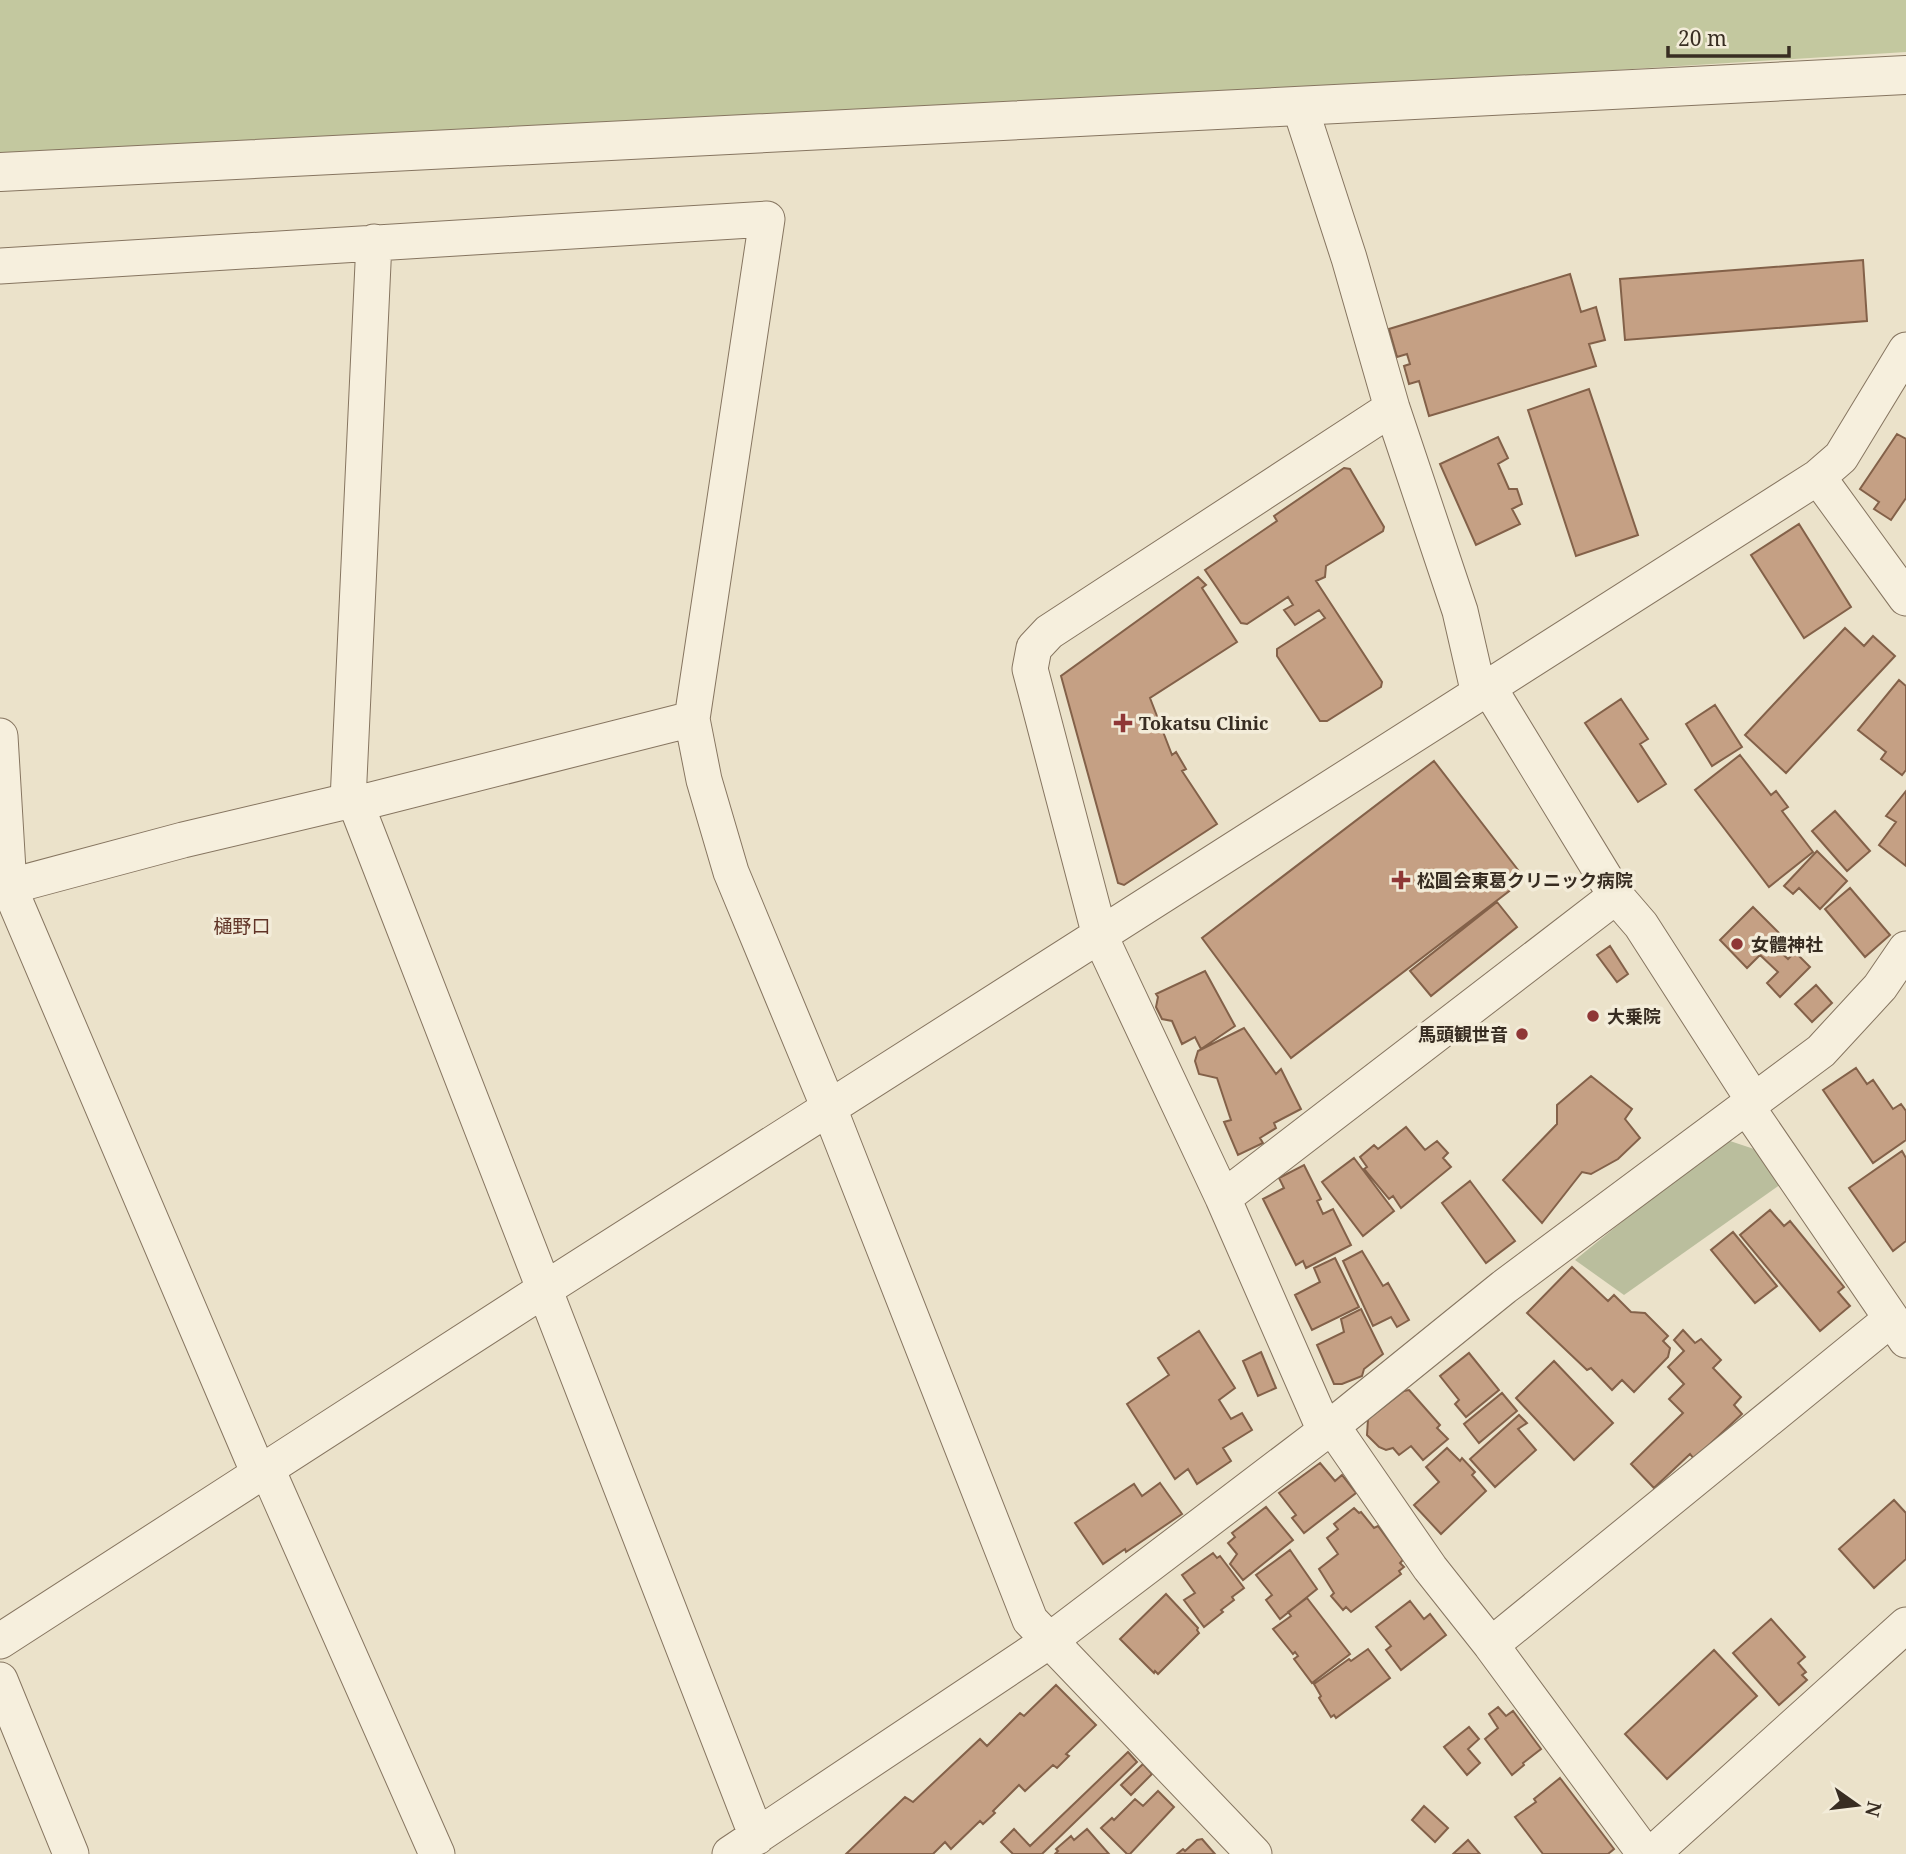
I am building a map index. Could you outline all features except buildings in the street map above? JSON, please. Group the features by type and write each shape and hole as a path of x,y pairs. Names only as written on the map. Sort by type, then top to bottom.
{"street":[{"path":"0,172 1906,75"},
{"path":"1300,107 1349,258 1392,408 1484,691 1616,896 1641,925 1750,1104 1899,1329 1491,1645"},
{"path":"0,266 767,219 692,719 704,780 732,872 829,1108 1030,1620 1254,1854"},
{"path":"374,242 352,802 545,1289 759,1844 1049,1641 1328,1429 1504,1287 1821,1051 1880,987 1906,949"},
{"path":"0,1641 545,1289 1818,477 1841,457 1906,350"},
{"path":"1392,408 1049,632 1034,648 1030,668 1100,936 1328,1429 1645,1854"},
{"path":"1818,477 1906,598"},
{"path":"4,888 183,840 352,802 692,719"},
{"path":"0,736 4,888 263,1471 437,1854"},
{"path":"1223,1198 1616,896"},
{"path":"1652,1854 1906,1625"},
{"path":"0,1680 71,1854"}],"green space":[{"path":"0,0 1906,0 1906,52 0,171"},
{"path":"1724,1139 1760,1151 1784,1182 1624,1295 1575,1260"}],"place":[{"name":"Tokatsu Clinic","path":"1123,723"},
{"name":"松圓会東葛クリニック病院","path":"1401,880"},
{"name":"女體神社","path":"1737,944"},
{"name":"大乗院","path":"1593,1016"},
{"name":"馬頭観世音","path":"1522,1034"}],"district":[{"name":"樋野口","path":"242,926"}]}
